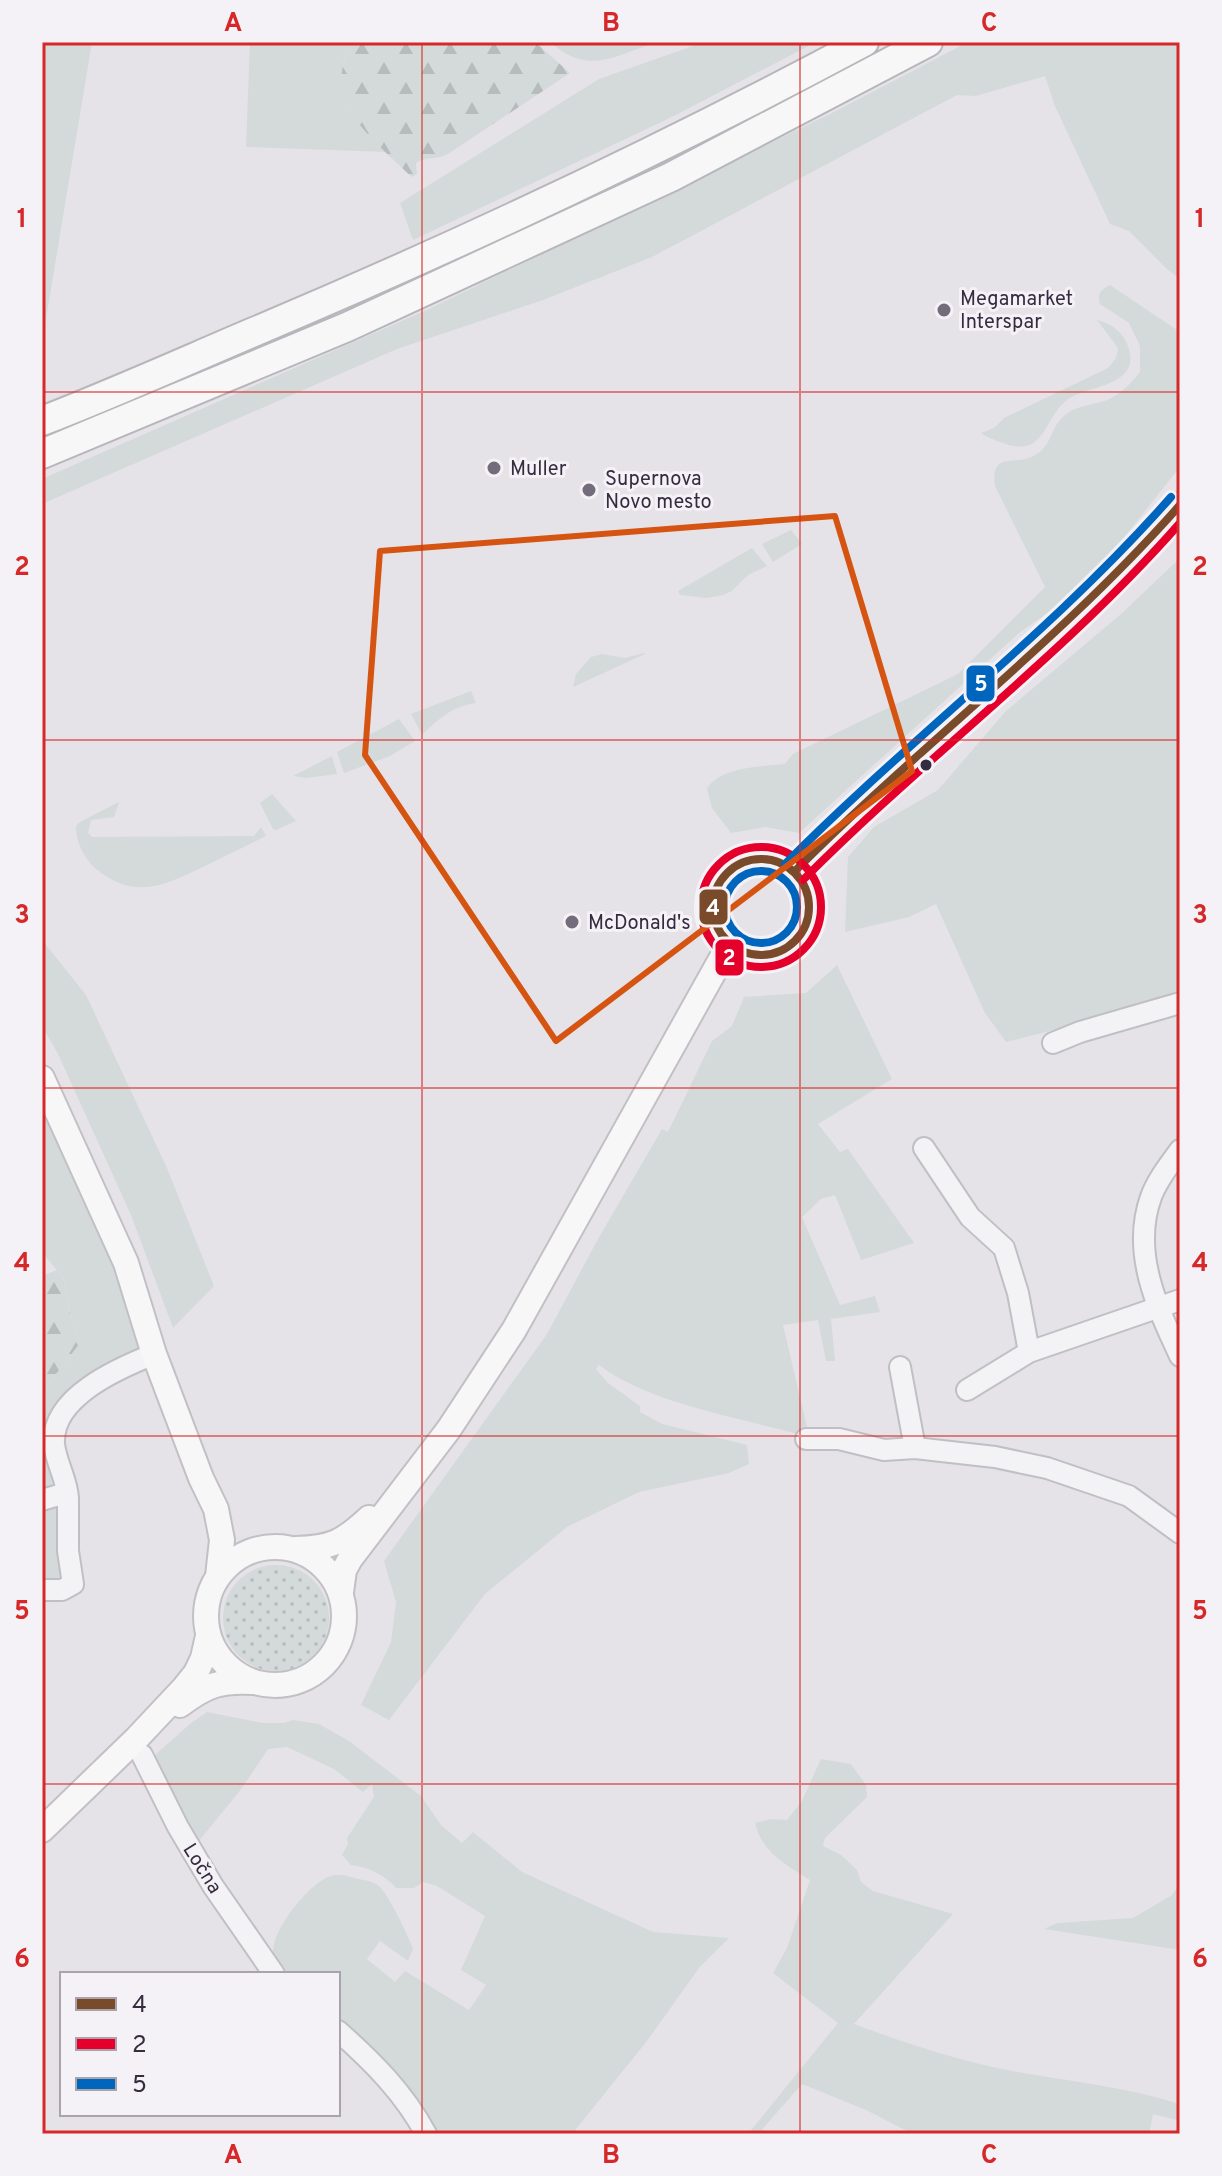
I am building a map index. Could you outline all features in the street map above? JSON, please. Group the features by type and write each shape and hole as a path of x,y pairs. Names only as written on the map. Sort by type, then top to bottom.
{"highway":[{"path":"42,421 336,298 473,235 657,150 864,42"},
{"path":"42,454 347,327 671,177 928,42"}],"main road":[{"path":"794,872 829,834 895,773 1046,643 1104,588 1180,505"},
{"path":"769,859 782,863 794,872 804,885 809,901 808,917 796,938 776,952 760,955 744,952 730,943 719,931 714,916 716,892 728,871 740,863 769,859"},
{"path":"42,1830 140,1747 198,1691 220,1682 275,1686 296,1683 316,1672 333,1656 342,1636 345,1614 341,1592 344,1570 350,1559 449,1429 514,1330 730,943"},
{"path":"42,1078 126,1263 154,1354 201,1478 216,1509 222,1540 218,1576"},
{"path":"140,1747 196,1673 208,1636 206,1615 209,1594 218,1576 233,1561 252,1551 335,1545 352,1534 407,1484"},
{"path":"216,1509 234,1528 314,1558 330,1573 341,1592"},
{"path":"208,1636 218,1656 233,1672 253,1682"}],"street":[{"path":"1053,1043 1180,1003"},
{"path":"924,1148 970,1217 1004,1248 1018,1293 1029,1352"},
{"path":"1180,1150 1151,1196 1145,1221 1144,1259 1157,1307 1180,1356"},
{"path":"967,1390 1029,1352 1180,1300"},
{"path":"42,1590 62,1590 73,1584 68,1551 68,1486 54,1444 57,1423 83,1391 154,1354"},
{"path":"900,1367 915,1448"},
{"path":"806,1439 839,1439 884,1450 915,1448 995,1457 1047,1468 1129,1496 1180,1533"},
{"path":"42,1500 59,1495 68,1498"},
{"name":"Ločna","path":"140,1747 178,1827 213,1886 273,1972"},
{"path":"340,2033 385,2075 426,2134"}],"highlighted area":[{"path":"835,516 912,771 556,1041 365,755 380,551"}],"green space":[{"path":"42,42 92,42 42,343"},
{"path":"250,42 348,42 341,78 343,99 356,119 387,152 246,147"},
{"path":"351,42 535,42 570,73 448,154 416,163 417,174 412,177 366,132 344,102 341,80"},
{"path":"551,42 656,42 614,57 589,61 564,52"},
{"path":"704,42 816,42 674,116 413,240 400,203 599,79"},
{"path":"968,42 1180,42 1180,279 1129,231 1110,224 1055,106 1045,76 976,96 957,95 652,257 543,300 397,349 42,504 42,479 429,309 832,113"},
{"path":"1110,285 1180,332 1180,467 1118,545 1053,609 1019,633 799,833 765,827 731,833 712,808 707,788 714,781 722,775 743,769 785,764 793,754 958,674 1045,587 995,486 994,475 1000,464 1038,454 1066,414 1112,398 1140,372 1140,346 1129,323 1100,304 1100,292"},
{"path":"1097,320 1116,329 1128,346 1130,359 1127,370 1120,377 1067,400 1042,434 1028,446 1003,443 981,433 994,428 1004,418 1108,368 1116,358 1118,348"},
{"path":"791,530 802,544 773,562 762,544"},
{"path":"752,548 767,566 748,575 732,591 707,598 680,595 678,591"},
{"path":"1180,558 1180,998 1006,1042 985,1013 936,904 909,917 845,932 848,857 874,827 938,790 1006,711 1121,614"},
{"path":"644,653 573,687 576,674 591,657 602,654 625,658"},
{"path":"471,691 476,703 446,714 422,735 411,714"},
{"path":"399,719 415,741 390,756 344,773 337,752"},
{"path":"332,756 337,774 306,778 293,776"},
{"path":"272,794 296,821 276,830 260,803"},
{"path":"119,802 114,817 91,820 88,833 92,837 254,836 261,827 266,836 164,884 150,887 124,885 92,865 82,850 76,832 80,822"},
{"path":"42,940 86,995 167,1168 214,1286 173,1328 131,1215 58,1054 42,1026"},
{"path":"837,965 892,1079 818,1124 840,1152 848,1149 914,1243 861,1260 835,1195 821,1199 802,1217 840,1305 875,1296 880,1312 831,1319 835,1361 826,1361 818,1320 783,1325 807,1427 801,1435 696,1408 643,1390 599,1365 596,1369 608,1383 640,1406 640,1412 662,1424 747,1445 749,1464 729,1473 639,1492 567,1527 485,1594 389,1720 361,1705 391,1642 396,1602 384,1561 547,1334 662,1129 668,1132 712,1041 732,1026 744,997 806,993"},
{"path":"42,1098 88,1203 145,1348 66,1400 59,1489 42,1494 42,1392 80,1343 71,1319 64,1279 42,1252"},
{"path":"57,1270 64,1280 71,1319 80,1343 42,1392 42,1276"},
{"path":"58,1502 58,1546 65,1571 60,1583 42,1586 42,1505"},
{"path":"276,1565 296,1569 313,1581 325,1598 329,1618 325,1638 313,1655 296,1667 276,1671 256,1667 239,1655 227,1638 223,1618 227,1598 239,1581 256,1569"},
{"path":"207,1712 263,1723 293,1720 319,1724 349,1741 421,1796 441,1825 462,1843 473,1832 522,1872 653,1932 729,1938 699,1968 647,2041 572,2134 430,2134 340,2028 340,1972 280,1972 274,1957 275,1942 293,1909 311,1889 328,1877 339,1875 371,1882 385,1893 413,1949 408,1961 380,1941 367,1959 395,1982 405,1971 469,2010 486,1985 461,1970 485,1916 437,1886 423,1882 414,1888 396,1888 376,1872 351,1865 342,1855 348,1844 347,1838 374,1797 372,1784 363,1792 334,1769 287,1747 268,1749 242,1788 194,1847 179,1820 155,1755"},
{"path":"821,1759 851,1764 866,1785 867,1797 825,1838 823,1846 841,1855 857,1870 861,1882 873,1891 953,1914 854,2024 972,2062 1160,2098 1180,2104 1180,2121 1153,2114 1149,2134 913,2134 866,2110 802,2084 758,2134 748,2134 838,2023 773,1973 787,1948 810,1880 769,1850 755,1823 771,1819 787,1820 802,1801"},
{"path":"1180,1883 1180,1950 1044,1929 1057,1923 1133,1918 1172,1895"}],"transit line":[{"name":"5","path":"785,864 1079,593 1171,497"},
{"name":"4","path":"794,872 890,780 1039,647 1135,554 1180,505"},
{"name":"2","path":"803,880 1090,617 1180,523"},
{"name":"2","path":"761,847 784,852 803,865 816,884 821,907 816,930 803,949 784,962 761,967 738,962 719,949 706,930 701,907 706,884 719,865 738,852 761,847"},
{"name":"4","path":"761,859 779,863 795,873 805,889 809,907 805,925 795,941 779,951 761,955 743,951 727,941 717,925 713,907 717,889 727,873 743,863 761,859"},
{"name":"5","path":"761,871 781,877 791,887 797,907 791,927 781,937 761,943 741,937 731,927 725,907 731,887 741,877 761,871"}],"place":[{"name":"Megamarket Interspar","path":"944,310"},
{"name":"Muller","path":"494,468"},
{"name":"Supernova Novo mesto","path":"589,490"},
{"name":"McDonald's","path":"572,922"}]}
